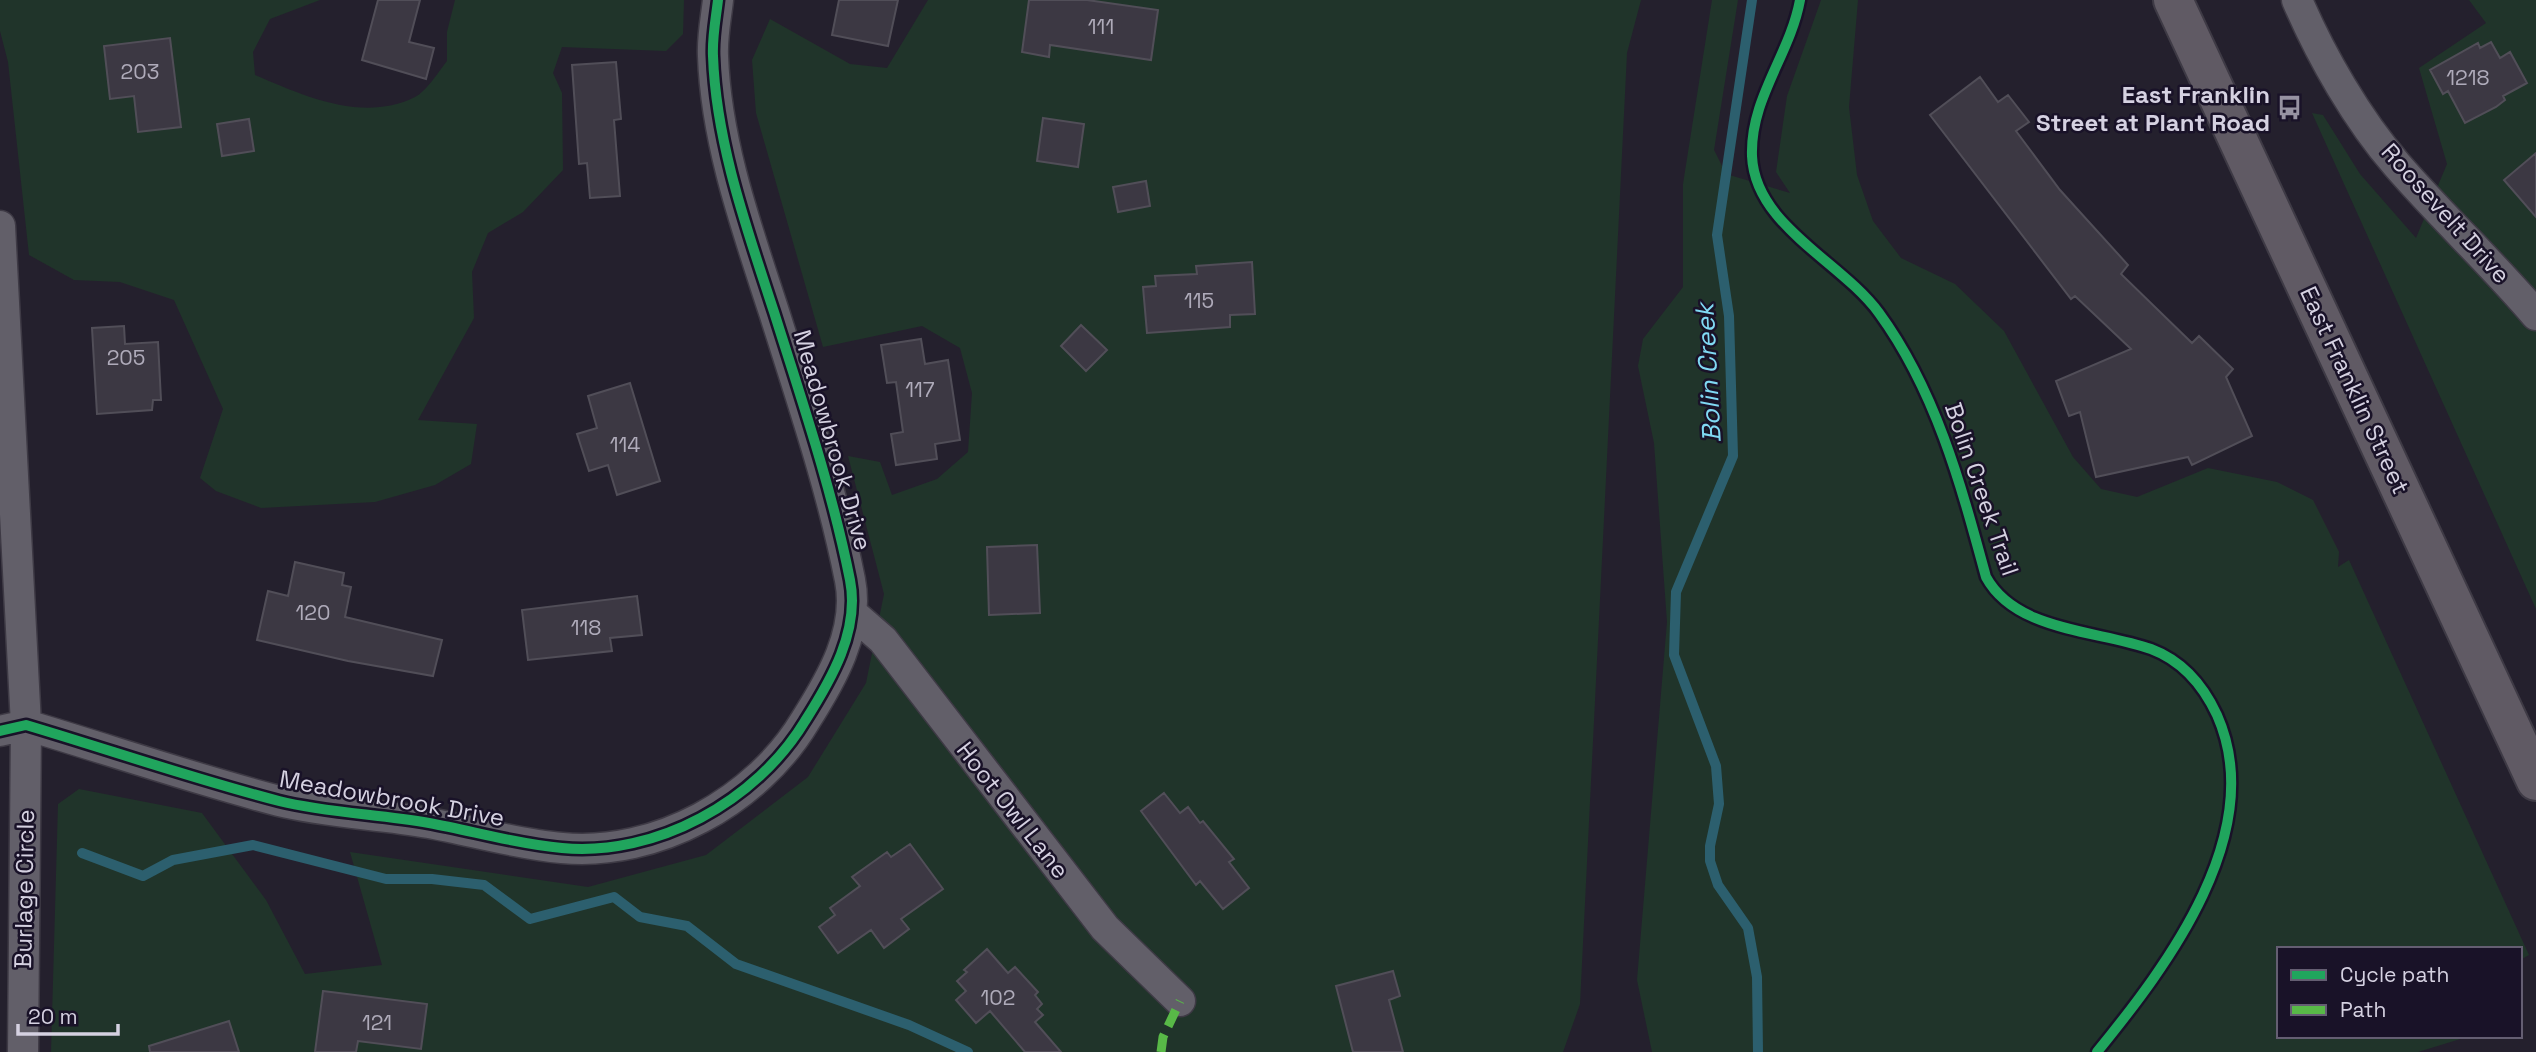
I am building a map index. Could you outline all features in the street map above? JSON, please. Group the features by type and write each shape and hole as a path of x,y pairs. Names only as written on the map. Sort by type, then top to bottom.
{"main road":[{"name":"East Franklin Street","path":"2173,0 2536,781"}],"street":[{"name":"Meadowbrook Drive","path":"13,728 282,802 430,823 552,847 618,846 669,833 716,811 761,774 797,735 843,651 852,613 851,586 825,472 759,267 722,128 713,54 718,0"},
{"name":"Roosevelt Drive","path":"2297,0 2321,57 2395,163 2504,277 2536,316"},
{"name":"Burlage Circle","path":"0,226 23,1052"},
{"name":"Hoot Owl Lane","path":"852,613 883,640 1105,928 1180,1001"}],"green space":[{"path":"0,0 320,0 270,19 253,52 255,75 334,104 375,107 415,97 437,75 447,61 447,32 455,0 684,0 683,34 666,51 562,47 553,73 562,93 563,170 523,212 488,233 472,272 474,318 418,420 477,424 471,464 435,485 375,502 261,508 216,491 200,478 223,409 174,300 120,282 74,280 29,255 8,62 0,31"},
{"path":"928,0 1641,0 1627,53 1580,1004 1563,1052 51,1052 58,804 79,789 202,813 266,900 305,974 382,965 350,852 588,887 706,855 808,777 866,683 884,594 848,456 880,462 892,495 937,479 968,452 972,393 960,348 922,326 823,347 756,113 752,60 770,19 850,64 887,68"},
{"path":"1712,0 1738,0 1714,150 1726,174 1790,193 1776,172 1787,96 1821,0 1858,0 1849,107 1857,175 1873,221 1901,258 1955,284 2004,331 2073,457 2101,489 2137,497 2208,468 2277,482 2313,500 2339,552 2338,567 2349,560 2529,955 2522,959 2522,947 2277,947 2277,1038 2464,1038 2418,1052 1652,1052 1637,980 1667,622 1654,443 1638,366 1643,339 1683,287 1683,184"},
{"path":"2469,0 2536,0 2536,609 2312,113 2323,115 2360,174 2416,238 2447,164 2419,68 2486,23"}],"building":[{"path":"378,0 420,0 409,42 434,48 426,79 362,60"},
{"path":"839,0 898,0 888,46 832,35"},
{"path":"1029,0 1087,0 1158,10 1151,60 1050,45 1049,57 1022,52"},
{"path":"170,38 181,127 138,132 134,96 110,99 104,46"},
{"path":"2491,42 2500,58 2510,52 2527,83 2503,96 2505,100 2496,107 2465,123 2448,91 2443,94 2430,70 2478,43 2480,48"},
{"path":"616,62 621,119 614,120 620,196 590,198 587,163 579,164 572,65"},
{"path":"1980,77 1998,102 2008,95 2029,122 2016,131 2060,190 2128,265 2121,274 2192,343 2199,336 2233,369 2226,377 2252,436 2192,465 2188,457 2096,477 2080,412 2069,416 2056,381 2131,349 2075,296 2071,299 1930,115"},
{"path":"1043,118 1084,124 1078,167 1037,161"},
{"path":"249,119 254,151 222,156 217,124"},
{"path":"2536,153 2536,217 2504,180"},
{"path":"1146,181 1150,206 1118,212 1113,187"},
{"path":"1252,262 1255,314 1230,315 1230,327 1147,333 1143,287 1156,286 1155,276 1197,274 1196,266"},
{"path":"1081,325 1107,350 1086,371 1061,346"},
{"path":"124,326 125,344 158,342 161,400 153,400 152,410 97,414 92,328"},
{"path":"921,339 925,364 948,360 960,440 935,444 937,459 896,465 891,434 903,432 896,382 887,383 881,345"},
{"path":"630,383 660,481 617,495 608,465 589,471 577,434 597,428 588,396"},
{"path":"1037,545 1040,613 989,615 987,547"},
{"path":"295,562 344,573 342,585 351,587 345,617 442,640 433,676 348,661 257,640 268,591 288,596"},
{"path":"637,596 642,635 610,638 612,651 528,660 522,610"},
{"path":"1164,793 1180,813 1188,807 1200,823 1203,821 1234,859 1229,862 1249,888 1223,909 1200,881 1196,885 1141,811"},
{"path":"910,844 943,889 901,919 909,929 884,948 871,930 838,953 819,927 835,915 830,908 860,886 852,877 887,852 891,857"},
{"path":"987,949 1008,973 1015,967 1038,992 1035,995 1042,1004 1037,1009 1043,1015 1035,1022 1061,1052 1025,1052 990,1011 976,1023 956,1000 966,991 957,981 967,972 964,970"},
{"path":"1393,971 1400,996 1389,1000 1403,1052 1353,1052 1336,986"},
{"path":"323,991 427,1004 421,1049 358,1041 356,1052 315,1052"},
{"path":"229,1021 239,1052 150,1052 149,1046"}],"waterway":[{"name":"Bolin Creek","path":"1752,0 1717,235 1729,316 1733,456 1676,592 1674,655 1716,766 1719,804 1710,846 1710,861 1718,885 1748,928 1757,977 1758,1052"},
{"path":"82,853 143,876 173,860 253,845 386,879 432,879 484,885 530,919 614,897 640,917 687,926 736,964 909,1025 968,1052"}],"marked path":[{"path":"1161,1052 1163,1037 1180,1001"}],"cycle path":[{"path":"0,731 26,725 215,783 297,805 429,823 562,848 597,848 633,843 668,833 701,818 732,799 760,776 785,750 833,672 847,636 852,599 843,546 825,479 726,153 715,89 713,56 718,0"},
{"name":"Bolin Creek Trail","path":"1800,0 1788,39 1757,115 1753,135 1752,156 1757,181 1768,203 1783,223 1863,294 1899,343 1916,374 1944,440 1986,577 2000,595 2017,609 2037,619 2151,649 2173,660 2191,675 2211,704 2217,715 2230,760 2230,805 2220,850 2203,895 2153,980 2097,1052"}],"place":[{"name":"East Franklin Street at Plant Road","path":"2290,108"}]}
